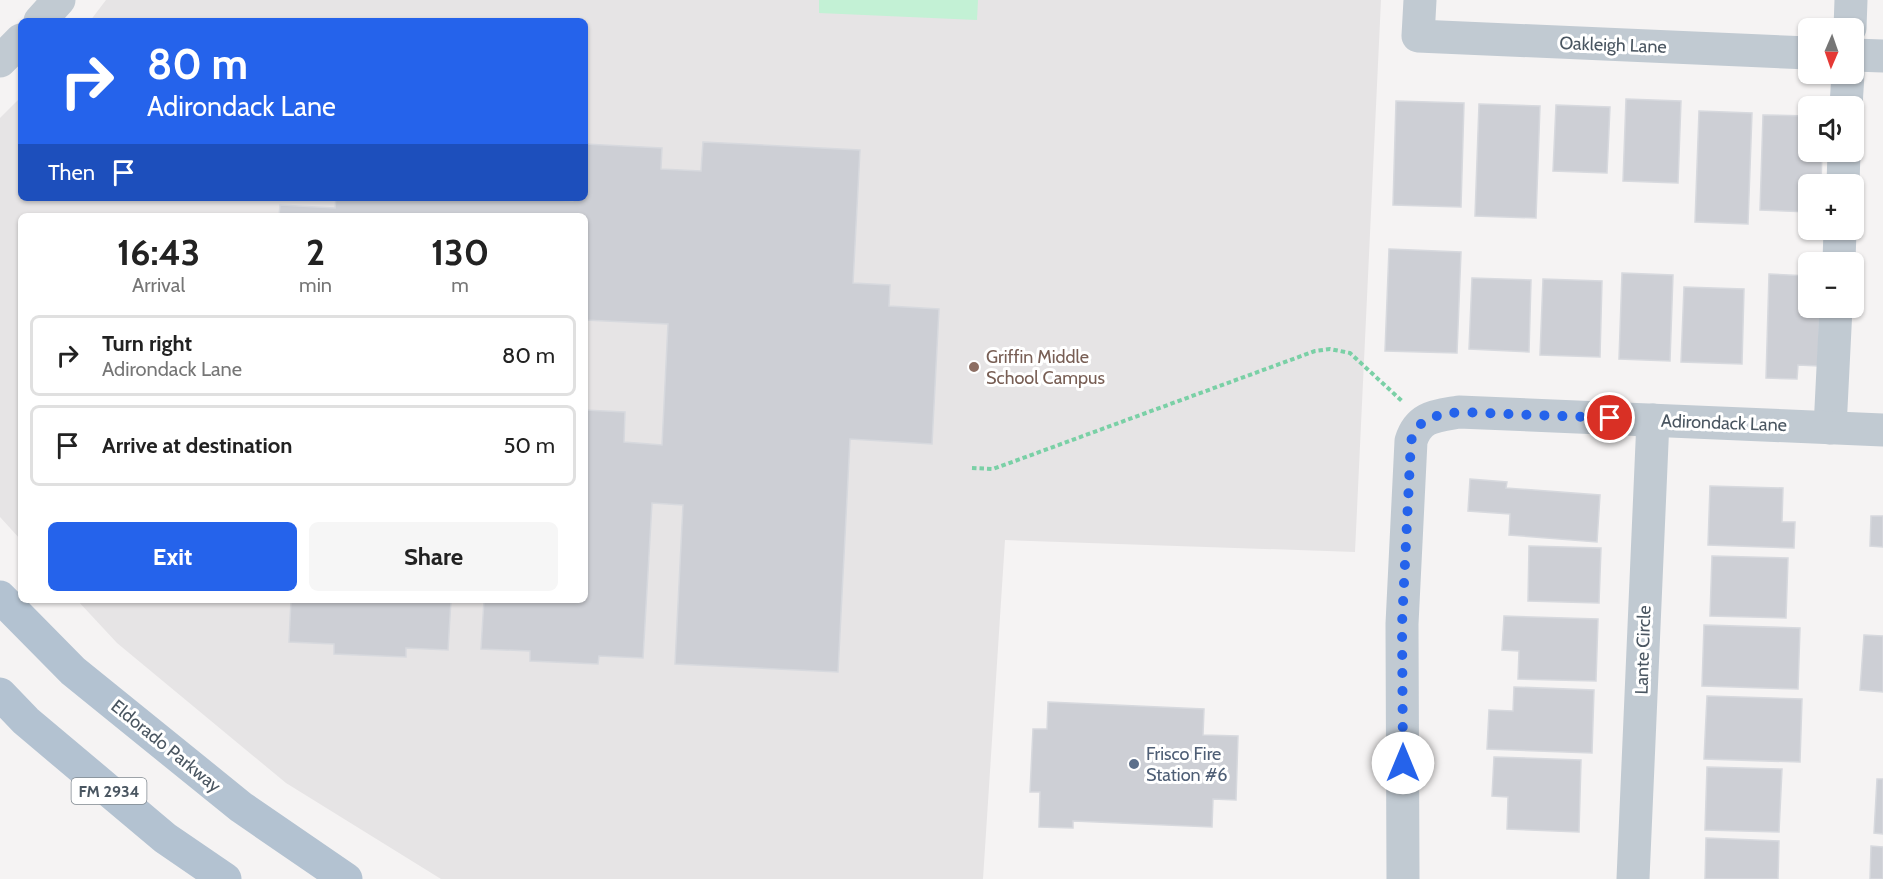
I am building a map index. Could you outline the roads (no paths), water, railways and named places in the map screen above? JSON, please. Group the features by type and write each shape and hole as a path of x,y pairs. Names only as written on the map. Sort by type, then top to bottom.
{"main road":[{"name":"Eldorado Parkway","path":"0,597 73,671 241,807 346,879"},
{"name":"FM 2934","path":"0,694 26,721 165,838 225,879"}],"street":[{"path":"43,18 59,0"},
{"name":"Oakleigh Lane","path":"1420,0 1418,36 1798,53"},
{"path":"1850,18 1851,0"},
{"path":"0,61 18,43"},
{"path":"1864,55 1883,56"},
{"path":"1830,428 1836,318"},
{"name":"Adirondack Lane","path":"1403,879 1402,624 1411,441 1414,430 1423,421 1438,415 1459,412 1883,430"},
{"name":"Lante Circle","path":"1633,879 1653,420"}],"place":[{"name":"Griffin Middle School Campus","path":"974,367"},
{"name":"Frisco Fire Station #6","path":"1134,764"}]}
